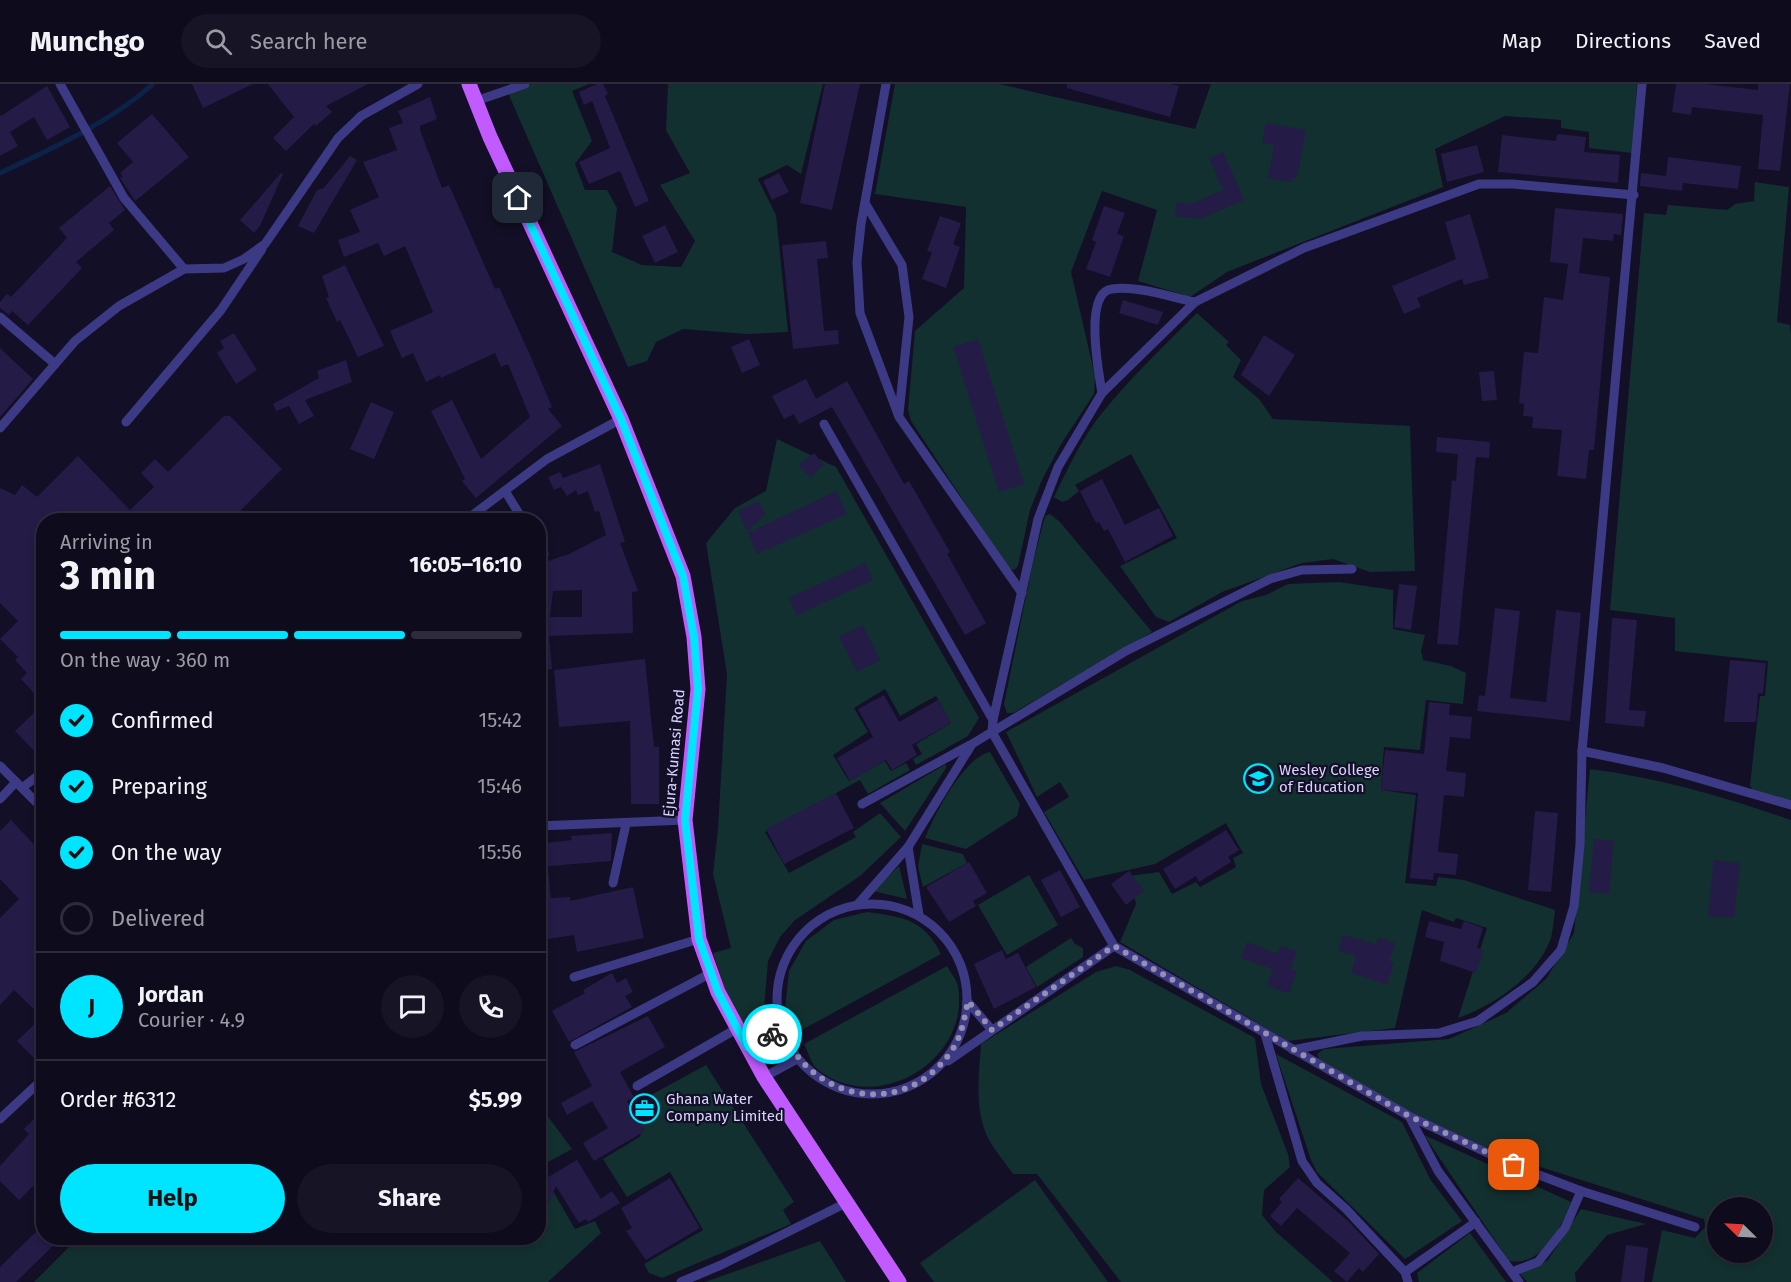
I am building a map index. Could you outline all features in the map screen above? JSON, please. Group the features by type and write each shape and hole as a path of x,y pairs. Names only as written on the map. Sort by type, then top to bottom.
{"main road":[{"name":"Ejura-Kumasi Road","path":"469,84 583,340 621,419 683,576 694,637 698,689 685,820 699,939 711,973 718,992 764,1077 895,1279"}],"lane":[{"path":"60,84 124,198 184,269"},
{"path":"126,422 221,310 338,138 361,116 418,84"},
{"path":"476,101 525,84"},
{"path":"886,84 857,262 860,313 898,417 1022,593"},
{"path":"1293,1050 1362,1036 1439,1033 1478,1021 1533,982 1561,950 1574,906 1580,845 1582,751 1634,195 1642,84"},
{"path":"1634,195 1513,184 1479,184 1304,248 1195,302 1102,393 1058,467 1038,519 992,732 1114,946 1409,1116 1514,1165 1581,1191 1695,1227"},
{"path":"865,203 902,265 909,317 898,417"},
{"path":"0,428 75,341 119,306 184,269 224,268 244,259 266,244"},
{"path":"1102,393 1096,326 1096,305 1101,295 1110,289 1125,289 1195,302"},
{"path":"0,317 55,364"},
{"path":"475,513 547,459 621,419"},
{"path":"824,424 993,720"},
{"path":"505,491 519,513"},
{"path":"862,804 972,744 1126,651 1270,579 1302,570 1352,569"},
{"path":"858,904 908,846 972,744"},
{"path":"1582,751 1663,768 1791,805"},
{"path":"0,766 36,802"},
{"path":"0,799 36,775"},
{"path":"546,826 685,820"},
{"path":"613,884 626,824"},
{"path":"908,846 919,915"},
{"path":"933,1072 951,1052 959,1036 968,1001 965,976 957,954 941,932 919,915 890,904 858,904 826,915 800,935 783,963 776,996 781,1029 797,1059 819,1080 847,1092 878,1095 907,1088 933,1072 1114,946"},
{"path":"574,977 699,939"},
{"path":"576,1045 711,973"},
{"path":"968,1001 992,1030"},
{"path":"637,1086 738,1028"},
{"path":"747,1047 781,1029"},
{"path":"1265,1034 1302,1161 1317,1183 1346,1209 1405,1272 1408,1282"},
{"path":"764,1077 797,1059"},
{"path":"0,1119 36,1085"},
{"path":"1409,1116 1438,1171 1519,1282"},
{"path":"1512,1272 1538,1262 1565,1228 1581,1191"},
{"path":"681,1282 722,1265 846,1203"},
{"path":"1405,1272 1476,1222"}],"green space":[{"path":"532,84 589,84 572,91 592,141 575,164 585,190 607,190 617,208 612,252 642,265 681,267 695,241 660,185 690,173 666,130 668,84 823,84 801,174 787,165 758,179 776,215 788,332 747,334 683,329 656,342 647,361 628,367 508,93"},
{"path":"895,84 999,84 1195,129 1211,84 1637,84 1632,153 1589,148 1589,132 1561,128 1561,120 1505,116 1435,149 1443,187 1227,272 1190,297 1138,281 1157,210 1102,191 1071,272 1095,376 1094,394 1061,444 1042,480 1030,510 1018,566 1014,570 1008,568 911,421 908,410 915,331 964,288 966,207 875,194"},
{"path":"1755,182 1789,187 1777,322 1790,325 1791,335 1791,803 1753,791 1750,785 1760,696 1765,696 1768,661 1675,651 1675,618 1610,610 1644,213 1666,215 1668,205 1727,210 1735,204 1754,201"},
{"path":"1197,313 1229,342 1226,345 1241,360 1233,377 1259,399 1273,419 1410,426 1415,571 1370,572 1333,559 1302,563 1222,592 1169,622 1156,617 1120,566 1177,538 1131,454 1075,485 1079,491 1068,500 1062,502 1054,497 1082,443 1102,413 1136,374"},
{"path":"777,439 836,467 979,718 968,736 916,765 913,759 922,754 916,744 951,723 936,696 900,716 885,689 854,708 868,732 833,755 849,781 885,761 891,771 906,763 910,770 868,794 860,780 765,832 789,873 856,837 853,832 880,813 901,837 860,876 795,920 780,937 768,961 763,1021 759,1026 747,1030 728,1000 713,953 731,948 713,874 718,829 727,674 706,543 735,508 766,491"},
{"path":"1050,514 1060,522 1152,632 1013,713 1007,713 1004,704 1033,562 1045,516"},
{"path":"1339,582 1393,590 1393,629 1425,635 1421,651 1423,660 1451,666 1466,673 1463,704 1426,700 1420,750 1384,747 1381,790 1416,795 1405,883 1436,886 1438,877 1464,880 1555,910 1555,913 1551,938 1536,965 1525,977 1500,997 1458,1018 1487,928 1456,918 1454,922 1422,910 1395,1028 1288,1041 1120,942 1136,904 1129,876 1159,872 1172,894 1196,882 1200,887 1236,867 1233,858 1243,853 1226,823 1155,864 1084,880 1044,812 1069,797 1060,782 1037,797 1006,732 1242,601 1266,595 1288,584"},
{"path":"990,752 1020,804 1017,816 966,849 925,838 935,816 960,775 980,756"},
{"path":"946,764 946,768 905,831 880,803"},
{"path":"1590,769 1692,789 1791,820 1791,1282 1652,1282 1662,1230 1695,1238 1705,1227 1704,1219 1503,1155 1400,1107 1319,1059 1317,1054 1324,1049 1449,1039 1506,1013 1546,979 1574,933"},
{"path":"922,844 963,854 967,863 923,887 918,867"},
{"path":"899,866 907,899 873,891"},
{"path":"1029,875 1058,925 1007,955 978,905"},
{"path":"867,912 902,918 920,927 934,942 941,954 798,1032 785,1009 789,971 806,941 834,920"},
{"path":"1071,938 1075,944 1083,948 1083,957 1037,987 1026,967"},
{"path":"947,966 958,986 958,1013 950,1037 935,1058 914,1074 891,1084 866,1087 841,1082 815,1067 804,1044"},
{"path":"1116,966 1130,970 1255,1038 1261,1084 1288,1154 1290,1167 1264,1190 1262,1215 1276,1232 1333,1282 1121,1282 1037,1174 1013,1174 994,1147 984,1127 979,1104 981,1044 1096,972"},
{"path":"1276,1054 1402,1122 1430,1179 1462,1221 1405,1259 1317,1172"},
{"path":"706,1065 794,1202 783,1210 791,1224 662,1278 649,1273 644,1264 703,1230 670,1172 627,1197 603,1159 641,1136 627,1108"},
{"path":"546,1114 572,1149 546,1163"},
{"path":"1424,1135 1571,1202 1549,1244 1531,1258 1509,1261"},
{"path":"546,1179 575,1229 595,1221 601,1233 548,1282 34,1282 71,1245 546,1245"},
{"path":"1035,1180 1108,1282 934,1282 920,1263"},
{"path":"1581,1209 1646,1224 1607,1235 1575,1273 1576,1282 1527,1282 1520,1274 1548,1260"},
{"path":"1470,1233 1506,1282 1419,1282 1417,1273"},
{"path":"820,1241 846,1282 705,1282"}],"building":[{"path":"192,84 253,84 203,108"},
{"path":"268,84 368,84 326,106 332,112 316,126 314,124 286,151 273,138 294,117"},
{"path":"597,84 603,84 608,94 605,96 649,201 635,207 620,171 589,184 579,162 610,148 592,101 584,105 579,92"},
{"path":"825,84 860,84 832,210 800,203"},
{"path":"1067,84 1170,84 1179,86 1170,117 1067,88"},
{"path":"1676,84 1705,84 1758,90 1758,84 1790,84 1780,171 1758,169 1763,115 1692,107 1691,115 1672,112"},
{"path":"47,86 70,127 47,140 34,117 10,132 18,146 0,156 0,114 1,116"},
{"path":"430,97 437,119 420,126 420,130 442,188 449,185 495,289 499,287 530,355 552,407 548,409 562,426 476,498 462,481 465,479 431,411 452,400 481,459 530,417 508,364 501,367 495,353 441,378 440,375 426,382 413,353 402,358 390,331 433,312 405,246 384,256 378,243 344,257 338,240 360,232 350,210 379,197 363,162 397,150 389,128 403,123 398,111"},
{"path":"152,114 189,157 135,201 120,178 123,176 120,173 133,162 117,143"},
{"path":"1266,123 1306,130 1297,178 1292,178 1291,182 1268,178 1274,145 1262,143"},
{"path":"1557,134 1586,137 1584,152 1620,155 1618,183 1498,172 1502,135 1556,141"},
{"path":"1477,145 1484,172 1447,182 1441,154"},
{"path":"1223,152 1244,200 1200,219 1175,216 1177,202 1191,204 1223,190 1209,158"},
{"path":"350,156 357,160 314,233 298,226 317,190 324,188"},
{"path":"1668,157 1741,166 1738,189 1683,183 1682,191 1640,186 1641,173 1666,176"},
{"path":"281,173 283,174 260,226 254,233 240,220"},
{"path":"779,173 789,192 772,200 763,181"},
{"path":"110,186 125,210 109,223 114,230 76,262 82,268 28,325 12,311 9,315 0,308 0,302 7,294 11,297 67,238 59,228"},
{"path":"1104,206 1125,213 1117,234 1124,236 1110,277 1086,269 1096,242 1092,240"},
{"path":"1555,208 1623,214 1621,235 1614,234 1613,241 1583,238 1579,273 1610,277 1594,450 1589,450 1586,479 1557,476 1562,430 1532,428 1533,417 1523,416 1524,404 1519,403 1524,352 1538,353 1544,297 1563,300 1568,264 1550,262"},
{"path":"1470,214 1489,278 1464,285 1462,279 1417,298 1421,307 1404,314 1392,286 1456,259 1445,222"},
{"path":"940,216 961,223 953,244 960,247 946,288 922,279 932,252 927,251"},
{"path":"665,225 678,252 655,263 642,236"},
{"path":"826,241 828,258 817,259 824,331 838,330 839,344 793,349 782,245"},
{"path":"345,265 384,346 358,357 340,320 337,322 326,298 329,297 322,276"},
{"path":"1123,300 1163,312 1158,325 1119,313"},
{"path":"234,333 257,370 236,384 217,353 224,348 220,341"},
{"path":"1264,335 1295,355 1269,396 1241,375"},
{"path":"749,339 760,365 742,373 731,347"},
{"path":"978,339 1024,484 999,492 953,347"},
{"path":"0,348 33,379 0,417"},
{"path":"346,360 352,382 305,400 314,416 299,424 289,406 276,411 273,404 319,378 317,371"},
{"path":"1494,371 1497,400 1482,401 1479,372"},
{"path":"806,379 816,399 847,381 904,484 909,481 950,552 947,554 986,623 965,635 832,407 799,424 794,414 784,419 772,396"},
{"path":"371,402 394,412 374,459 350,449"},
{"path":"224,416 230,416 282,469 241,510 244,513 36,513 36,695 21,679 27,673 15,660 18,657 0,639 18,621 0,603 0,488 15,495 22,485 37,497 78,456 130,510 154,487 141,473 155,459 168,472"},
{"path":"1437,437 1490,442 1489,458 1476,457 1458,645 1437,644 1452,480 1456,481 1458,454 1436,452"},
{"path":"814,453 824,465 810,477 799,465"},
{"path":"600,464 625,542 620,543 638,591 632,592 633,633 549,636 552,669 546,670 546,562 569,554 606,535 599,511 595,512 588,491 578,495 576,490 567,496 561,487 554,490 548,477 560,472 563,478","holes":["582,590 582,617 550,617 553,591"]},
{"path":"1102,479 1125,525 1159,508 1173,536 1125,562 1108,529 1104,531 1099,522 1096,523 1080,491"},
{"path":"836,491 847,514 757,554 748,533"},
{"path":"759,501 765,515 747,531 738,511"},
{"path":"865,563 873,580 797,615 789,598"},
{"path":"1399,584 1417,586 1411,630 1394,627"},
{"path":"1495,608 1520,611 1510,698 1546,702 1556,610 1581,613 1570,721 1477,711 1479,695 1485,696"},
{"path":"1612,618 1637,620 1629,710 1646,711 1644,727 1605,723"},
{"path":"863,625 880,660 857,672 839,636"},
{"path":"645,659 654,747 659,747 659,804 631,804 630,721 559,727 554,670"},
{"path":"1730,660 1766,663 1763,694 1758,693 1756,722 1724,722"},
{"path":"884,695 899,722 938,700 951,723 912,745 917,755 892,770 886,760 850,781 837,758 873,737 858,709"},
{"path":"1429,702 1450,704 1449,715 1472,717 1470,739 1450,737 1446,771 1466,773 1464,797 1444,795 1438,852 1458,854 1456,875 1434,873 1433,880 1410,878 1418,793 1381,790 1385,750 1424,754"},
{"path":"36,711 36,753 15,731"},
{"path":"836,793 854,828 784,864 766,829"},
{"path":"1535,811 1558,813 1551,892 1528,890"},
{"path":"11,820 36,847 36,1011 14,990 0,1005 0,918 19,899 0,879 0,831"},
{"path":"1226,830 1239,850 1228,857 1231,862 1199,882 1196,876 1175,889 1163,869"},
{"path":"612,833 611,861 546,866 546,843 572,840 571,836"},
{"path":"1594,839 1614,841 1609,894 1589,892"},
{"path":"1714,860 1740,863 1734,918 1708,916"},
{"path":"969,862 987,893 973,901 976,906 949,922 926,887"},
{"path":"546,868 548,868 551,898 570,897 570,901 633,887 644,938 577,952 574,935 546,939"},
{"path":"1060,870 1080,907 1061,917 1041,880"},
{"path":"1129,871 1144,891 1126,905 1111,884"},
{"path":"1429,921 1461,929 1464,921 1483,928 1477,948 1483,950 1476,973 1440,961 1444,942 1425,937"},
{"path":"1343,935 1376,944 1378,938 1395,943 1389,961 1394,963 1387,985 1351,973 1356,956 1338,951"},
{"path":"1247,942 1278,954 1280,946 1297,951 1291,969 1297,971 1289,993 1267,986 1273,969 1241,958"},
{"path":"1002,950 1006,959 1018,953 1036,987 994,1009 974,964"},
{"path":"612,973 617,983 626,978 633,992 625,996 632,1007 569,1042 552,1011 585,993 583,990"},
{"path":"648,1016 665,1047 620,1072 634,1097 627,1101 645,1131 594,1161 583,1143 608,1128 592,1101 567,1115 561,1103 592,1086 574,1052"},
{"path":"36,1023 36,1060 17,1041"},
{"path":"36,1117 36,1183 19,1200 0,1181 0,1166 29,1134 24,1129"},
{"path":"577,1160 601,1199 612,1191 620,1203 588,1222 586,1219 579,1223 556,1186 546,1210 546,1178"},
{"path":"670,1178 700,1228 646,1260 626,1231 632,1228 621,1208"},
{"path":"1298,1178 1348,1221 1379,1254 1363,1272 1359,1268 1347,1282 1334,1271 1350,1253 1297,1208 1281,1226 1270,1216 1282,1202 1279,1199"},
{"path":"36,1232 36,1245 54,1245 16,1282 0,1282 0,1267"},
{"path":"1626,1245 1648,1248 1644,1282 1621,1282"}],"waterway":[{"path":"0,173 59,145 98,123 152,85"}],"way so far":[{"path":"772,1034 781,1029 788,1046 797,1059 819,1080 847,1092 878,1095 907,1088 933,1072 951,1052 963,1028 968,1001 992,1030 1114,946 1409,1116 1514,1165"}],"place":[{"name":"Wesley College of Education","path":"1258,779"},
{"name":"Ghana Water Company Limited","path":"645,1108"}],"route":[{"path":"518,198 621,419 683,576 694,637 698,689 685,820 699,939 718,992 747,1047 772,1034"}]}
